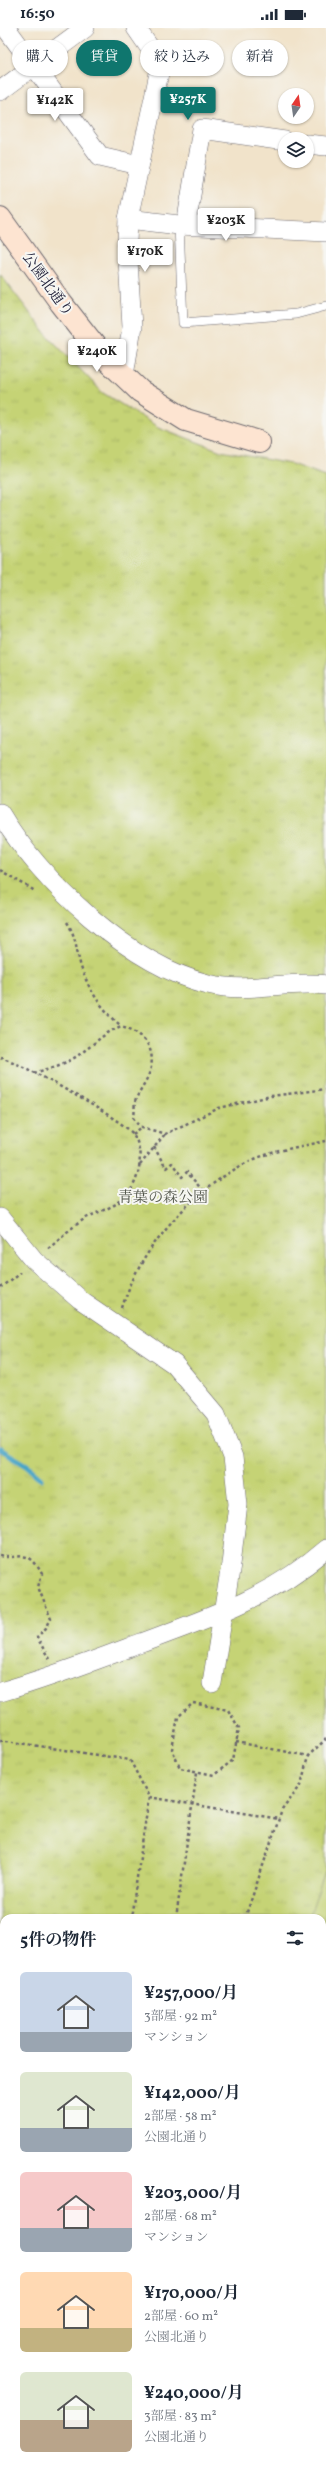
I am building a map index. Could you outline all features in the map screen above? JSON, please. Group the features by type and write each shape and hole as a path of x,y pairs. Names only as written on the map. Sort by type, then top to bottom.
{"street":[{"path":"6,28 15,40"},
{"path":"68,41 85,28"},
{"path":"124,375 132,327 127,243 128,219 161,64 136,28"},
{"path":"0,90 20,76"},
{"path":"41,76 100,156 139,165"},
{"path":"182,225 202,129 278,140"},
{"path":"314,145 326,146"},
{"name":"公園北通り","path":"0,218 61,303 101,354 140,391 186,420 259,442"},
{"path":"128,219 182,225 326,232"},
{"path":"0,813 9,828 60,892 122,941 170,971 209,984 258,988 305,982 326,985"},
{"path":"0,1218 34,1260 80,1300 118,1324 174,1364 216,1414 233,1456 238,1504 212,1683"},
{"path":"0,1692 58,1675 223,1613 256,1598 313,1560 326,1549"}],"lane":[{"path":"182,225 183,323 296,314 326,306"}],"path":[{"path":"0,870 39,893"},
{"path":"64,917 75,935 81,966 91,990 105,1011 121,1026 133,1029 142,1036 152,1049 149,1075 135,1103 134,1118 142,1127 165,1134"},
{"path":"34,1073 56,1067 80,1055 102,1034 121,1026"},
{"path":"0,1057 34,1073 118,1121 133,1134 141,1154 140,1165 134,1185 126,1197 86,1218 0,1288"},
{"path":"140,1165 165,1134 219,1108 270,1096 326,1089"},
{"path":"133,1134 142,1127"},
{"path":"118,1324 127,1291 152,1248 174,1219 204,1191 245,1164 287,1149 326,1140"},
{"path":"154,1147 166,1168 172,1163 182,1177 187,1172 204,1191"},
{"path":"0,1556 20,1554 36,1562 42,1574 38,1587 51,1619 46,1628 37,1637 58,1675"},
{"path":"193,1703 228,1710 239,1728 233,1760 214,1775 197,1772 180,1768 172,1749 178,1717 193,1703"},
{"path":"246,1914 282,1810 301,1785 308,1756 326,1739"},
{"path":"0,1740 130,1760 149,1797 132,1914"},
{"path":"236,1742 308,1756"},
{"path":"177,1914 197,1772"},
{"path":"149,1797 279,1819"}],"green space":[{"name":"青葉の森公園","path":"0,274 46,334 103,393 158,427 221,451 291,464 326,476 326,1914 0,1914"},
{"path":"326,1869 326,1914 310,1914"}],"waterway":[{"path":"0,1449 27,1465 42,1478"}]}
